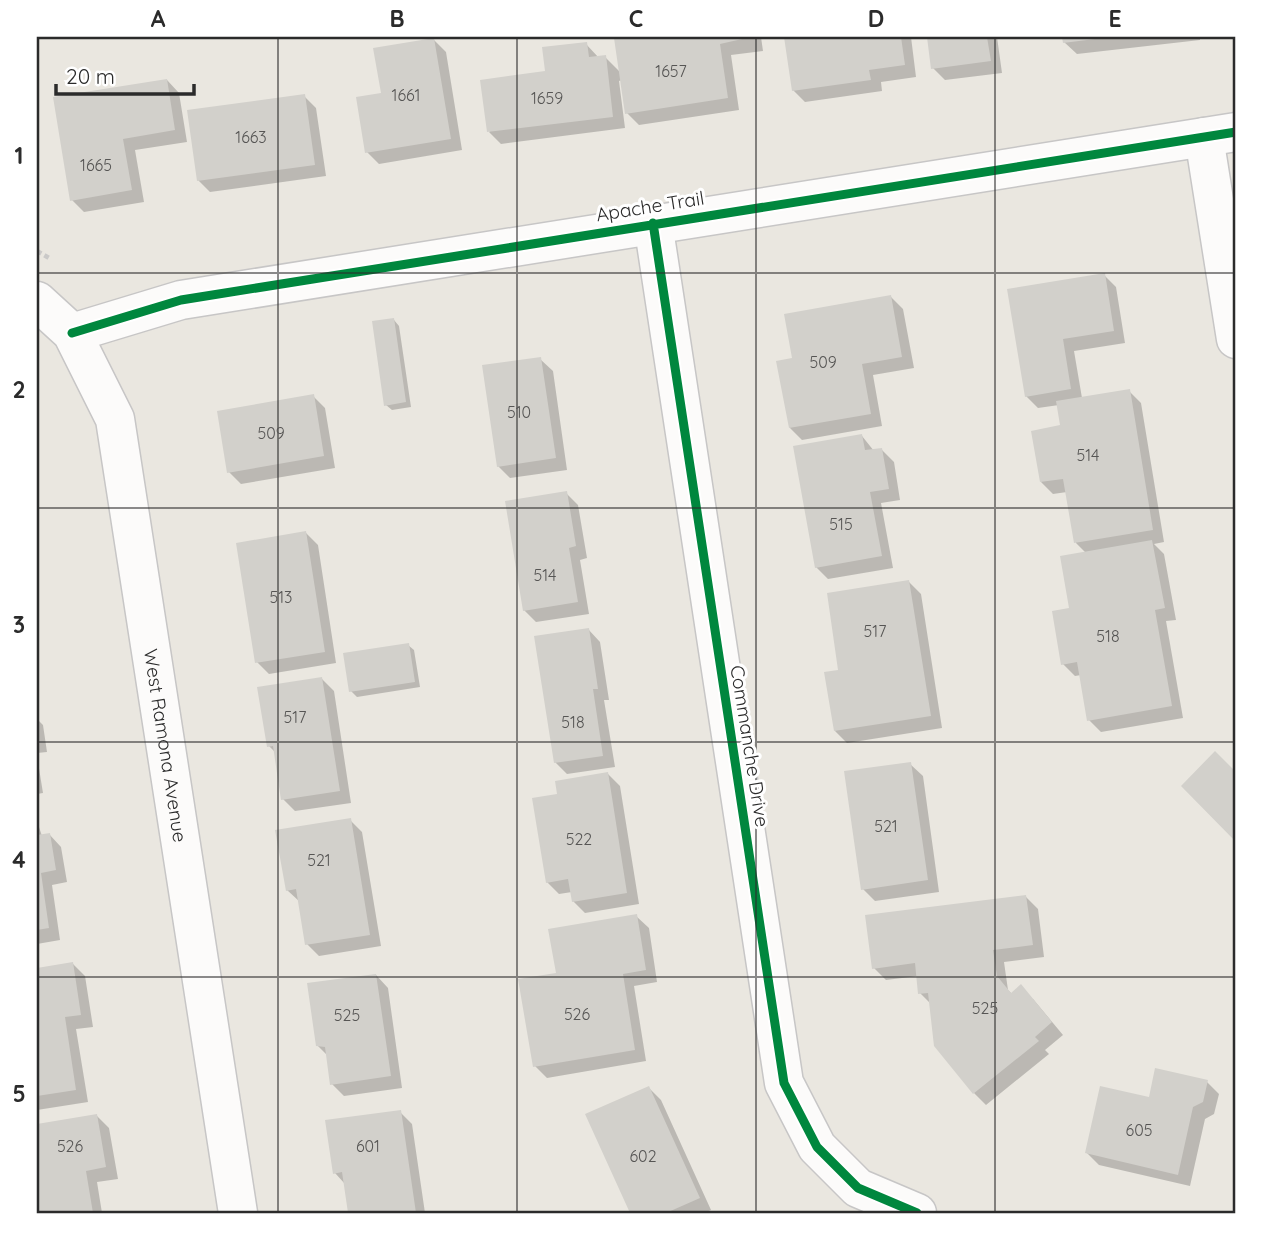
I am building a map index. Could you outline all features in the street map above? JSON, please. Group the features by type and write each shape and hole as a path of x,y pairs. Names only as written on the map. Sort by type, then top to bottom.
{"street":[{"name":"Apache Trail","path":"72,333 181,300 1220,134"},
{"path":"1220,134 1236,339"},
{"name":"Commanche Drive","path":"653,223 784,1083 817,1147 858,1188 917,1213"},
{"name":"West Ramona Avenue","path":"37,301 72,333 115,419 238,1213"}],"building":[{"path":"751,37 720,44 728,98 625,114 614,38"},
{"path":"784,37 901,37 905,65 869,70 871,80 792,91"},
{"path":"927,37 987,37 991,61 931,69"},
{"path":"1062,37 1102,37 1103,38 1063,43"},
{"path":"434,38 451,139 365,153 356,97 381,93 373,48"},
{"path":"587,42 589,57 606,55 613,117 487,132 480,80 545,71 542,47"},
{"path":"167,79 175,130 123,139 132,190 70,201 53,97"},
{"path":"305,94 315,165 197,181 187,110"},
{"path":"1105,273 1114,331 1063,339 1071,389 1025,397 1007,289"},
{"path":"891,295 902,357 862,364 871,414 789,428 776,361 792,358 784,314"},
{"path":"394,318 406,402 384,406 372,321"},
{"path":"541,357 556,458 497,467 482,365"},
{"path":"1130,389 1153,530 1074,543 1063,479 1040,482 1031,431 1060,425 1056,401"},
{"path":"314,394 324,456 227,473 217,411"},
{"path":"862,434 865,450 882,448 889,489 870,492 882,556 815,568 793,446"},
{"path":"567,491 576,546 569,548 578,602 523,611 505,501"},
{"path":"306,531 325,652 255,663 236,543"},
{"path":"1152,540 1165,608 1155,610 1172,706 1087,721 1077,662 1061,665 1052,611 1069,608 1060,556"},
{"path":"909,580 931,716 834,731 824,672 838,670 827,593"},
{"path":"589,628 598,689 593,689 603,756 554,763 534,636"},
{"path":"409,643 415,682 349,692 343,653"},
{"path":"322,677 340,791 281,800 273,746 267,747 257,687"},
{"path":"1215,751 1236,772 1236,842 1181,786"},
{"path":"911,762 928,880 861,890 844,771"},
{"path":"608,772 627,893 572,902 568,879 546,883 532,798 557,794 555,781"},
{"path":"351,818 370,935 305,945 296,889 286,891 275,830"},
{"path":"50,833 56,870 41,873 49,928 37,930 37,835"},
{"path":"1026,895 1033,945 993,950 997,976 1011,993 1021,984 1052,1022 1035,1037 1039,1041 973,1094 934,1046 928,993 918,994 915,963 872,969 865,915"},
{"path":"637,914 646,970 623,974 635,1050 533,1067 518,979 556,973 548,929"},
{"path":"73,962 81,1015 65,1017 76,1090 37,1096 37,968"},
{"path":"376,974 391,1076 330,1085 325,1047 316,1046 307,983"},
{"path":"1155,1068 1208,1080 1203,1102 1193,1107 1178,1175 1085,1153 1100,1086 1149,1097"},
{"path":"649,1086 700,1198 666,1213 630,1213 585,1114"},
{"path":"401,1110 416,1213 348,1213 342,1172 333,1174 325,1120"},
{"path":"97,1114 106,1167 86,1171 93,1213 37,1213 37,1124"}],"cycle path":[{"path":"72,333 181,300 1236,132"},
{"path":"653,223 784,1083 817,1147 858,1188 917,1213"}]}
